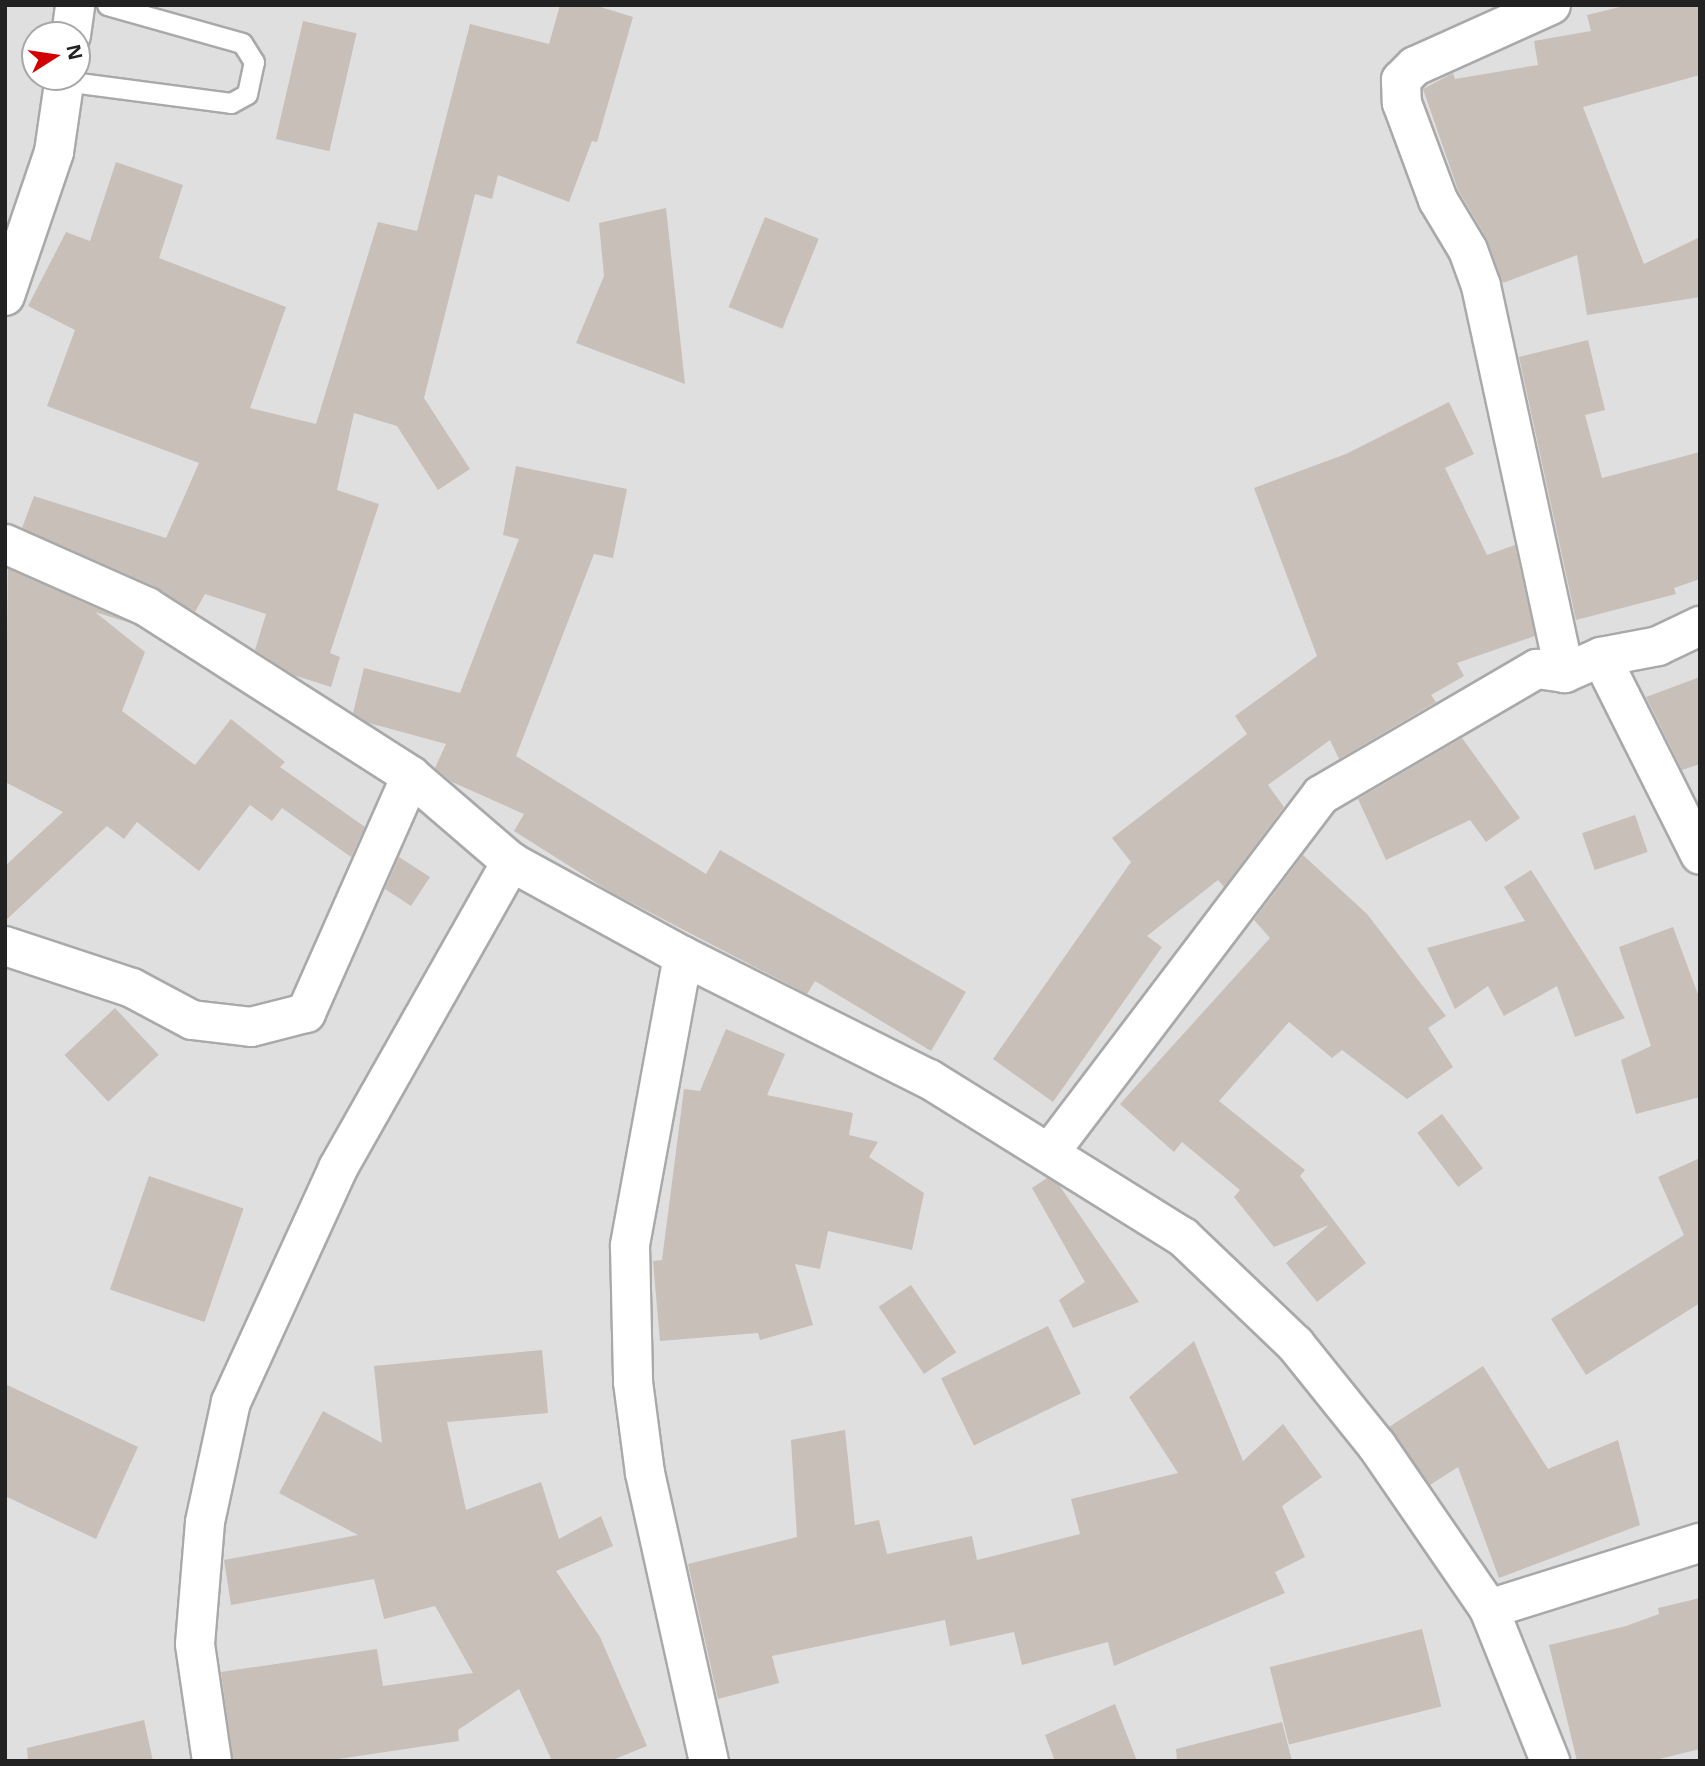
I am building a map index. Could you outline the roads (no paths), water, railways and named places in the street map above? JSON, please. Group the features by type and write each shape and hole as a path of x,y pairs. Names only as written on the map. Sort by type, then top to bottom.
{"street":[{"path":"1551,5 1415,66 1401,80 1402,103 1438,200 1468,250 1481,286 1565,673"},
{"path":"5,296 54,152 63,91"},
{"path":"5,544 147,607 411,776 511,862 683,956 929,1079 1183,1237 1295,1344 1377,1446 1489,1609 1550,1761"},
{"path":"1050,1152 1321,795 1537,669 1565,673 1601,657 1658,646 1700,626"},
{"path":"1601,657 1700,855"},
{"path":"5,946 132,988 192,1020 251,1027 306,1013 411,776"},
{"path":"212,1761 195,1644 205,1522 231,1402 338,1168 511,862"},
{"path":"683,956 630,1246 633,1382 645,1473 709,1761"},
{"path":"1489,1609 1700,1543"}],"lane":[{"path":"91,83 231,103 247,94 254,62 242,43 107,5"}]}
